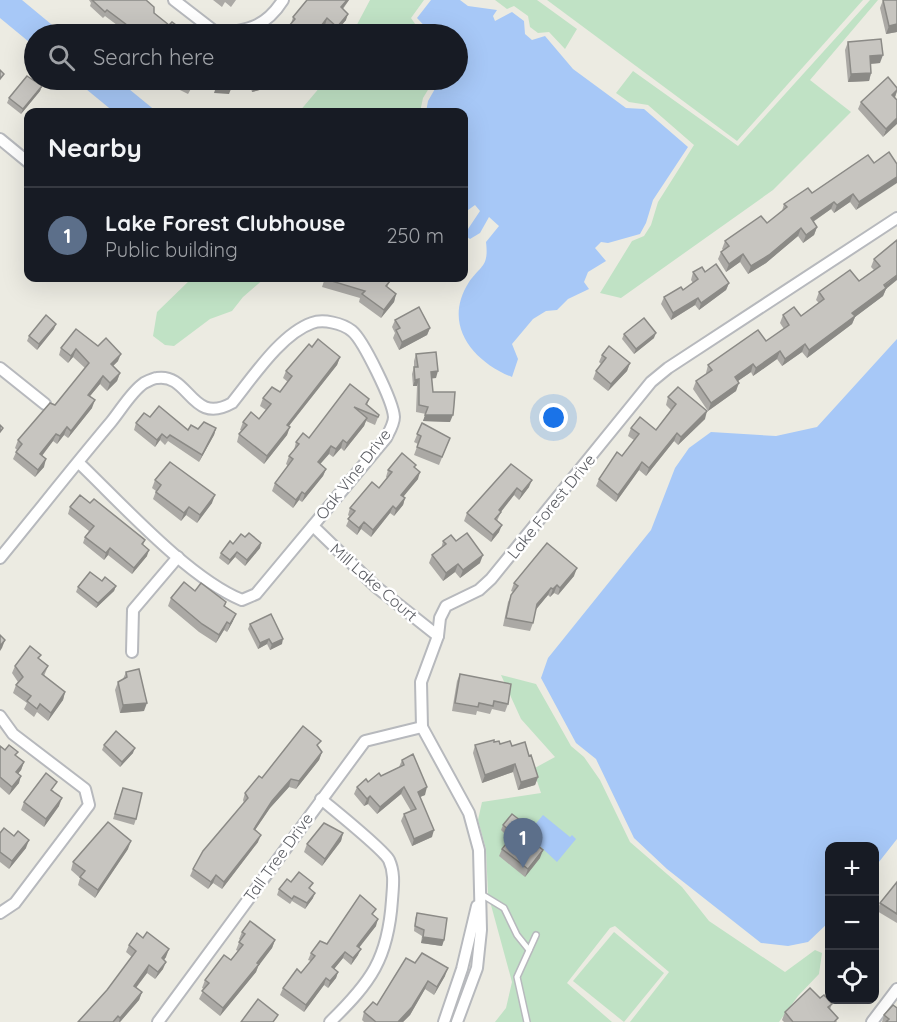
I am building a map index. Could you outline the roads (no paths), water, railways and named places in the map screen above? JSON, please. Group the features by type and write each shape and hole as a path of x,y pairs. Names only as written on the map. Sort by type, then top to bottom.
{"street":[{"path":"174,0 205,24"},
{"path":"260,24 272,17 283,0"},
{"path":"0,139 24,159"},
{"name":"Lake Forest Drive","path":"457,1022 477,968 481,894 479,850 469,813 441,767 422,727 421,682 438,636 440,618 446,606 479,590 491,579 651,382 668,368 897,218"},
{"name":"Oak Vine Drive","path":"0,558 78,462 144,383 158,378 175,382 206,409 219,410 232,403 293,332 315,321 333,322 352,331 381,382 391,403 394,419 386,438 256,594 242,600 224,593 178,557 78,462"},
{"path":"0,368 45,404"},
{"name":"Mill Lake Court","path":"312,526 375,586 438,636"},
{"path":"132,652 133,610 178,557"},
{"path":"0,716 13,734 85,789 89,805 15,903 0,913"},
{"name":"Tall Tree Drive","path":"158,1022 365,741 422,727"},
{"path":"321,799 388,858 394,875 391,927 381,961 355,998 330,1022"},
{"name":"Lake Forest Drive","path":"444,1022 462,969 481,894"},
{"path":"872,1022 897,989"}],"lane":[{"path":"481,894 504,908 517,935 529,950"},
{"path":"527,1022 517,977 536,935"}],"water":[{"path":"0,0 22,0 51,24 24,24 24,38 0,18"},
{"path":"431,0 460,0 468,6 497,10 493,16 495,21 512,12 524,21 525,34 532,40 545,36 573,69 626,108 644,109 688,147 653,200 640,234 608,243 601,242 595,248 606,261 588,272 584,282 589,289 568,299 557,310 546,311 533,319 512,344 518,359 512,377 498,370 474,351 465,339 460,326 461,297 469,282 483,265 487,250 486,242 499,226 489,217 480,233 470,239 468,238 468,229 480,211 475,205 468,210 468,108 427,108 434,90 468,90 468,24 423,24 417,18"},
{"path":"87,90 130,90 152,108 109,108"},
{"path":"897,339 897,839 879,862 879,842 825,842 825,926 808,942 788,946 761,943 667,869 634,838 596,759 576,743 541,678 548,658 651,530 675,468 689,448 711,432 776,436 817,427"},
{"path":"543,815 570,837 572,835 576,839 557,862 527,834"}],"place":[{"name":"Lake Forest Clubhouse","path":"523,868"}]}
